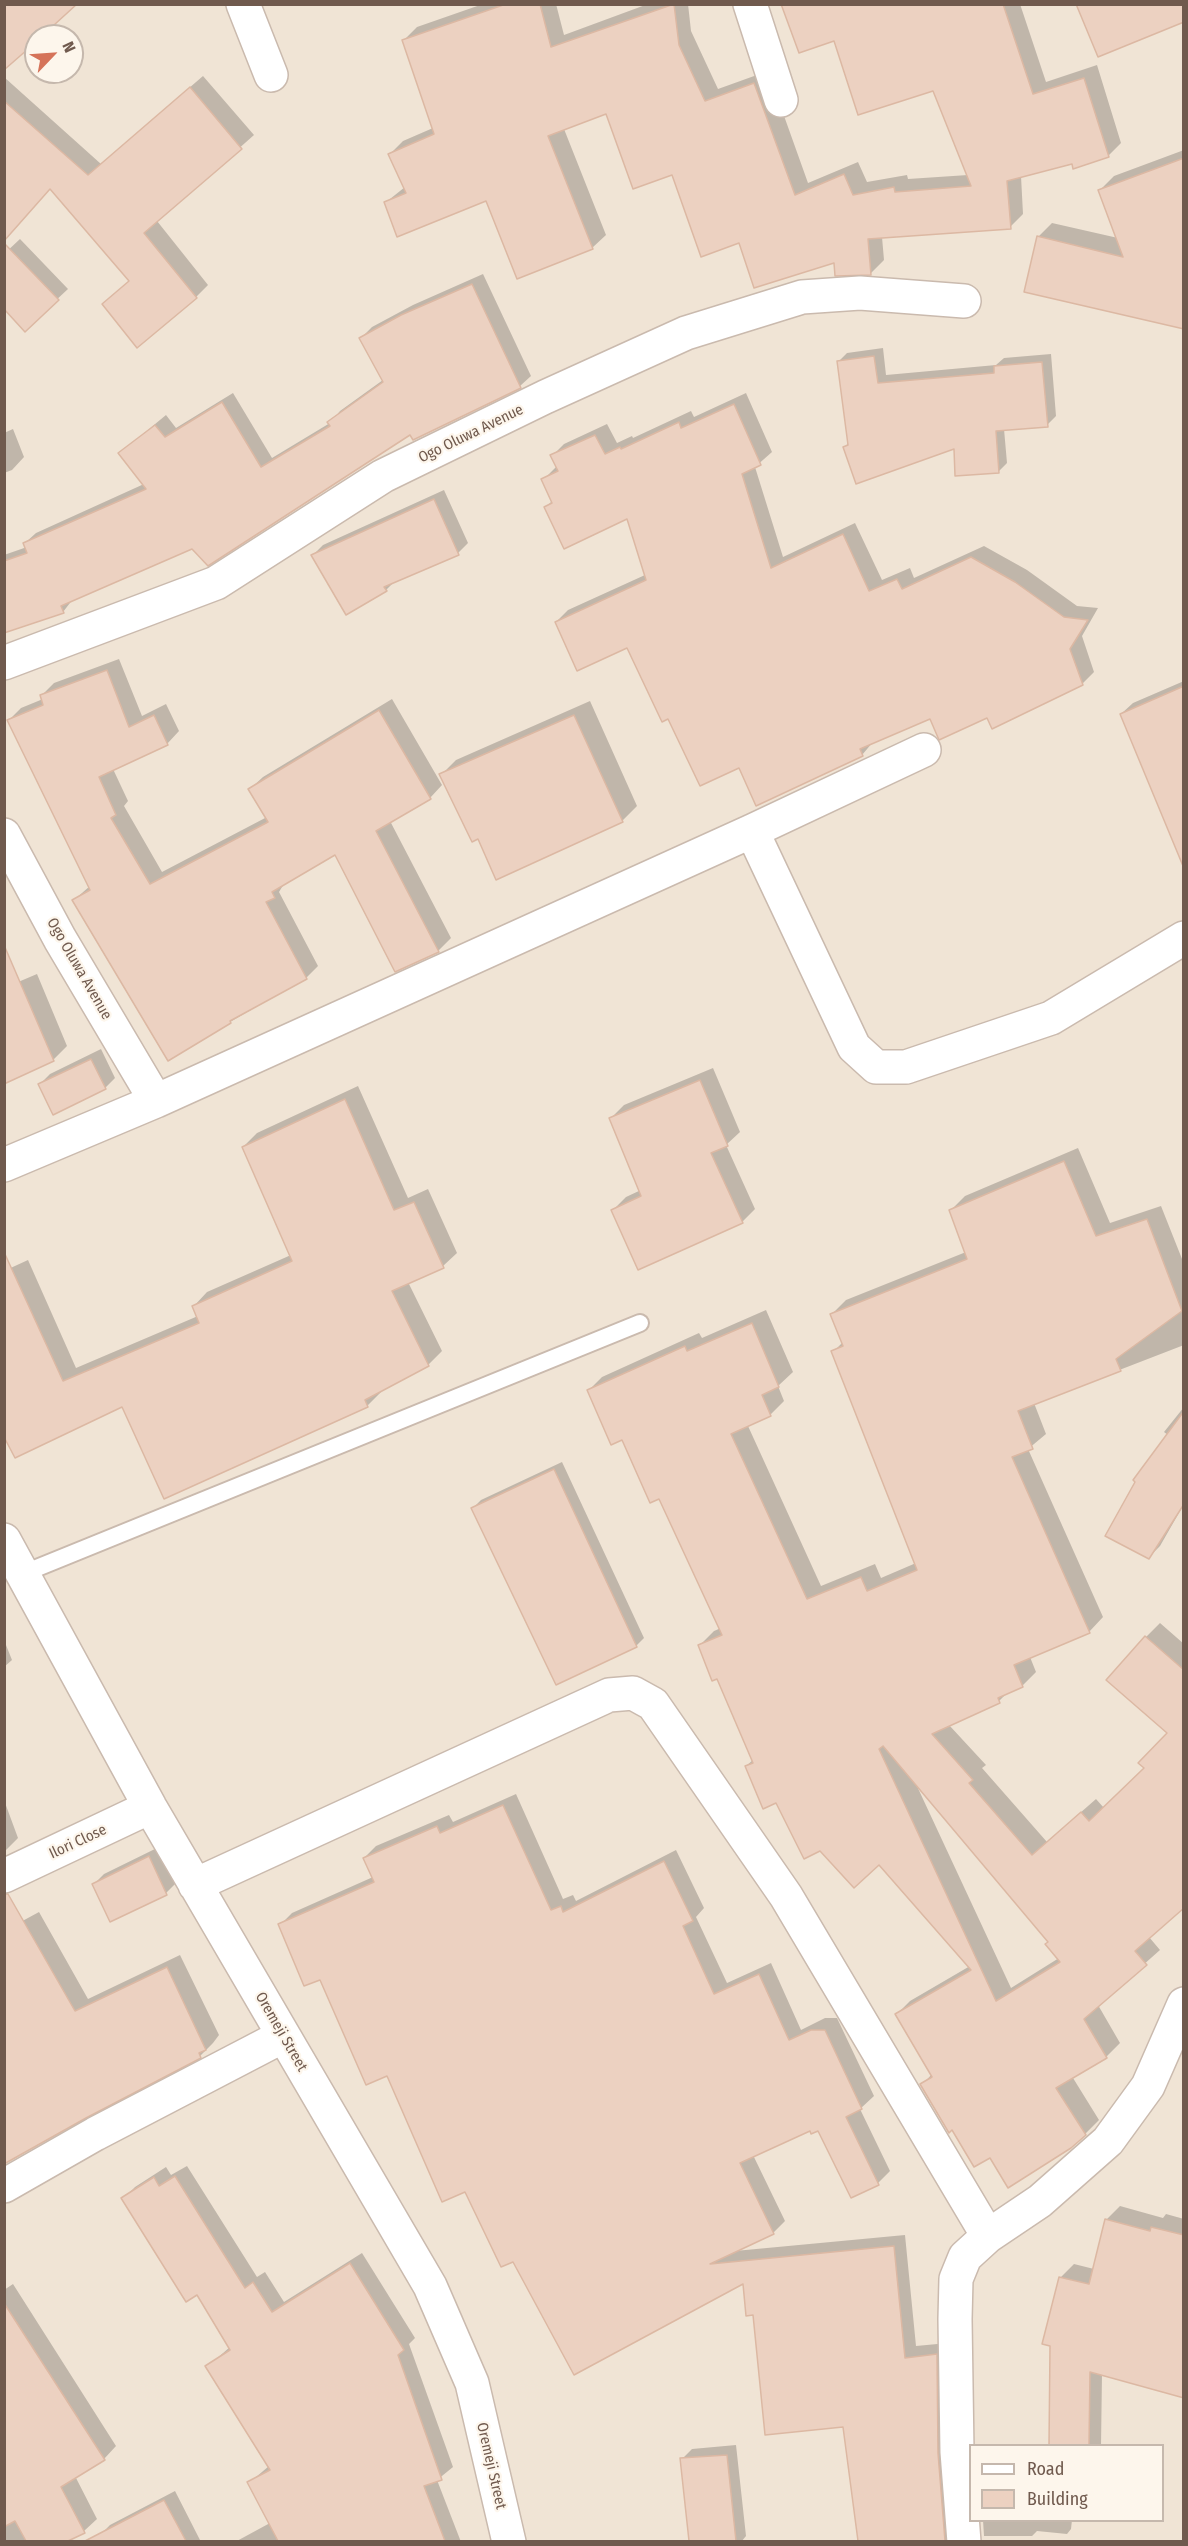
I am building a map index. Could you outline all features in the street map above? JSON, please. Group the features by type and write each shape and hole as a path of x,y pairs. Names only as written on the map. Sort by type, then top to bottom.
{"street":[{"path":"243,4 271,75"},
{"path":"750,4 781,100"},
{"name":"Ogo Oluwa Avenue","path":"4,663 216,583 383,476 545,397 686,333 802,297 860,293 964,301"},
{"path":"4,1165 156,1101 752,831 924,750"},
{"path":"752,831 854,1047 876,1067 906,1067 1051,1018 1184,938"},
{"name":"Ogo Oluwa Avenue","path":"4,836 60,939 156,1101"},
{"name":"Oremeji Street","path":"4,1540 150,1807 430,2286 471,2383 509,2541"},
{"path":"195,1885 609,1695 633,1694 653,1704 786,1896 988,2236"},
{"name":"Ilori Close","path":"4,1876 150,1807"},
{"path":"964,2541 957,2452 956,2279 965,2257 988,2236 1040,2201 1108,2141 1148,2086 1184,2004"},
{"path":"4,2186 94,2134 283,2036"}],"lane":[{"path":"22,1574 639,1323"}],"shaded area":[{"path":"5,5 1183,5 1183,2541 5,2542"}],"building":[{"path":"4,4 77,4 55,24 24,24 24,52 4,70"},
{"path":"506,4 540,4 551,47 674,4 679,45 705,101 754,83 795,195 844,174 853,195 894,187 895,192 971,186 933,91 858,115 834,41 799,53 781,4 1003,4 1033,94 1084,78 1109,157 1073,169 1072,164 1007,181 1011,229 868,239 871,275 835,276 834,263 754,288 739,243 701,257 672,175 633,189 606,114 548,136 593,249 517,279 486,201 397,237 384,202 406,193 388,154 434,134 402,40"},
{"path":"1076,4 1184,4 1184,22 1098,57"},
{"path":"190,87 242,149 144,233 197,298 137,348 102,304 129,281 50,189 4,241 4,101 88,175"},
{"path":"1184,158 1184,329 1024,292 1037,236 1123,257 1098,190"},
{"path":"4,243 59,300 25,332 4,309"},
{"path":"472,284 521,388 413,440 410,435 208,566 192,549 61,606 64,613 4,633 4,561 27,553 23,543 146,489 118,453 155,425 165,437 222,402 261,467 330,426 327,422 383,382 359,338 401,315"},
{"path":"874,356 878,383 994,373 994,366 1042,362 1048,427 996,431 999,473 955,476 954,449 856,484 843,447 848,445 837,361"},
{"path":"734,404 761,465 742,474 771,568 843,534 869,591 897,579 902,589 971,557 1015,582 1064,617 1088,620 1070,649 1083,685 992,729 987,718 939,740 930,719 860,749 863,756 756,806 739,768 700,786 668,719 662,722 627,648 577,671 555,622 646,580 627,519 564,549 544,507 552,503 541,479 558,471 550,455 595,435 605,454 679,422 681,428"},
{"path":"434,499 459,555 384,587 387,591 346,615 311,555"},
{"path":"107,670 129,727 154,715 168,745 99,777 116,815 111,818 150,884 268,822 248,789 379,710 431,799 376,831 439,952 395,972 335,855 272,892 275,898 266,902 307,979 230,1021 231,1023 168,1061 72,900 90,890 7,720 43,705 40,695"},
{"path":"1184,686 1184,866 1183,866 1120,714"},
{"path":"574,715 623,822 496,880 478,839 472,842 439,774"},
{"path":"4,945 54,1061 4,1084"},
{"path":"91,1059 106,1089 53,1115 38,1084"},
{"path":"700,1080 728,1146 711,1153 743,1223 638,1270 611,1210 641,1196 609,1118"},
{"path":"345,1099 394,1210 414,1202 444,1268 392,1291 429,1366 365,1400 368,1407 164,1499 122,1407 15,1458 4,1437 4,1252 63,1381 199,1323 192,1306 292,1261 242,1147"},
{"path":"1064,1161 1096,1236 1147,1219 1182,1311 1116,1359 1121,1371 1018,1411 1033,1449 1012,1457 1090,1633 1014,1665 1023,1687 998,1698 1000,1703 932,1734 973,1780 969,1783 1032,1855 1081,1812 1089,1821 1144,1768 1138,1763 1167,1733 1106,1680 1145,1636 1184,1670 1184,1908 1135,1951 1147,1965 1084,2019 1107,2058 1056,2088 1086,2135 1071,2148 1008,2188 990,2158 974,2167 952,2130 949,2133 920,2084 932,2077 895,2014 971,1970 879,1865 854,1888 820,1851 804,1859 776,1803 763,1809 745,1766 753,1763 717,1679 712,1681 698,1645 722,1635 659,1499 650,1503 622,1440 611,1445 587,1390 685,1346 687,1351 752,1323 779,1387 762,1395 771,1416 731,1434 807,1599 861,1577 867,1591 917,1570 831,1351 843,1346 830,1314 967,1259 949,1210","holes":["883,1746 1048,1942 1045,1944 1060,1962 996,2001 879,1749"]},
{"path":"1184,1411 1184,1504 1149,1559 1105,1536 1135,1482 1133,1480"},
{"path":"554,1469 637,1647 556,1685 471,1508"},
{"path":"503,1805 551,1910 561,1906 563,1912 664,1861 693,1921 683,1926 714,1994 759,1974 789,2040 811,2030 825,2030 862,2109 846,2117 879,2185 851,2198 818,2131 811,2134 810,2131 740,2163 774,2234 710,2264 894,2246 905,2358 937,2354 938,2453 945,2541 858,2541 843,2427 765,2435 753,2315 746,2316 743,2284 574,2375 513,2262 501,2267 465,2192 442,2202 387,2076 366,2085 320,1980 304,1986 278,1924 374,1882 363,1858 437,1826 440,1833"},
{"path":"149,1856 167,1895 110,1922 92,1884"},
{"path":"4,1894 8,1894 75,2011 167,1967 206,2050 199,2053 201,2058 4,2164"},
{"path":"175,2176 245,2288 253,2282 272,2312 350,2263 404,2350 398,2355 442,2480 424,2486 445,2541 278,2541 247,2482 270,2470 205,2366 230,2350 197,2295 186,2302 121,2198 154,2177 159,2186"},
{"path":"1105,2219 1150,2231 1151,2227 1184,2235 1184,2398 1090,2372 1089,2444 1049,2444 1050,2346 1042,2344 1059,2277 1089,2284"},
{"path":"4,2303 105,2460 61,2487 85,2533 68,2541 26,2541 15,2521 4,2527"},
{"path":"727,2455 736,2541 689,2541 680,2458"},
{"path":"164,2500 186,2541 85,2541"}]}
